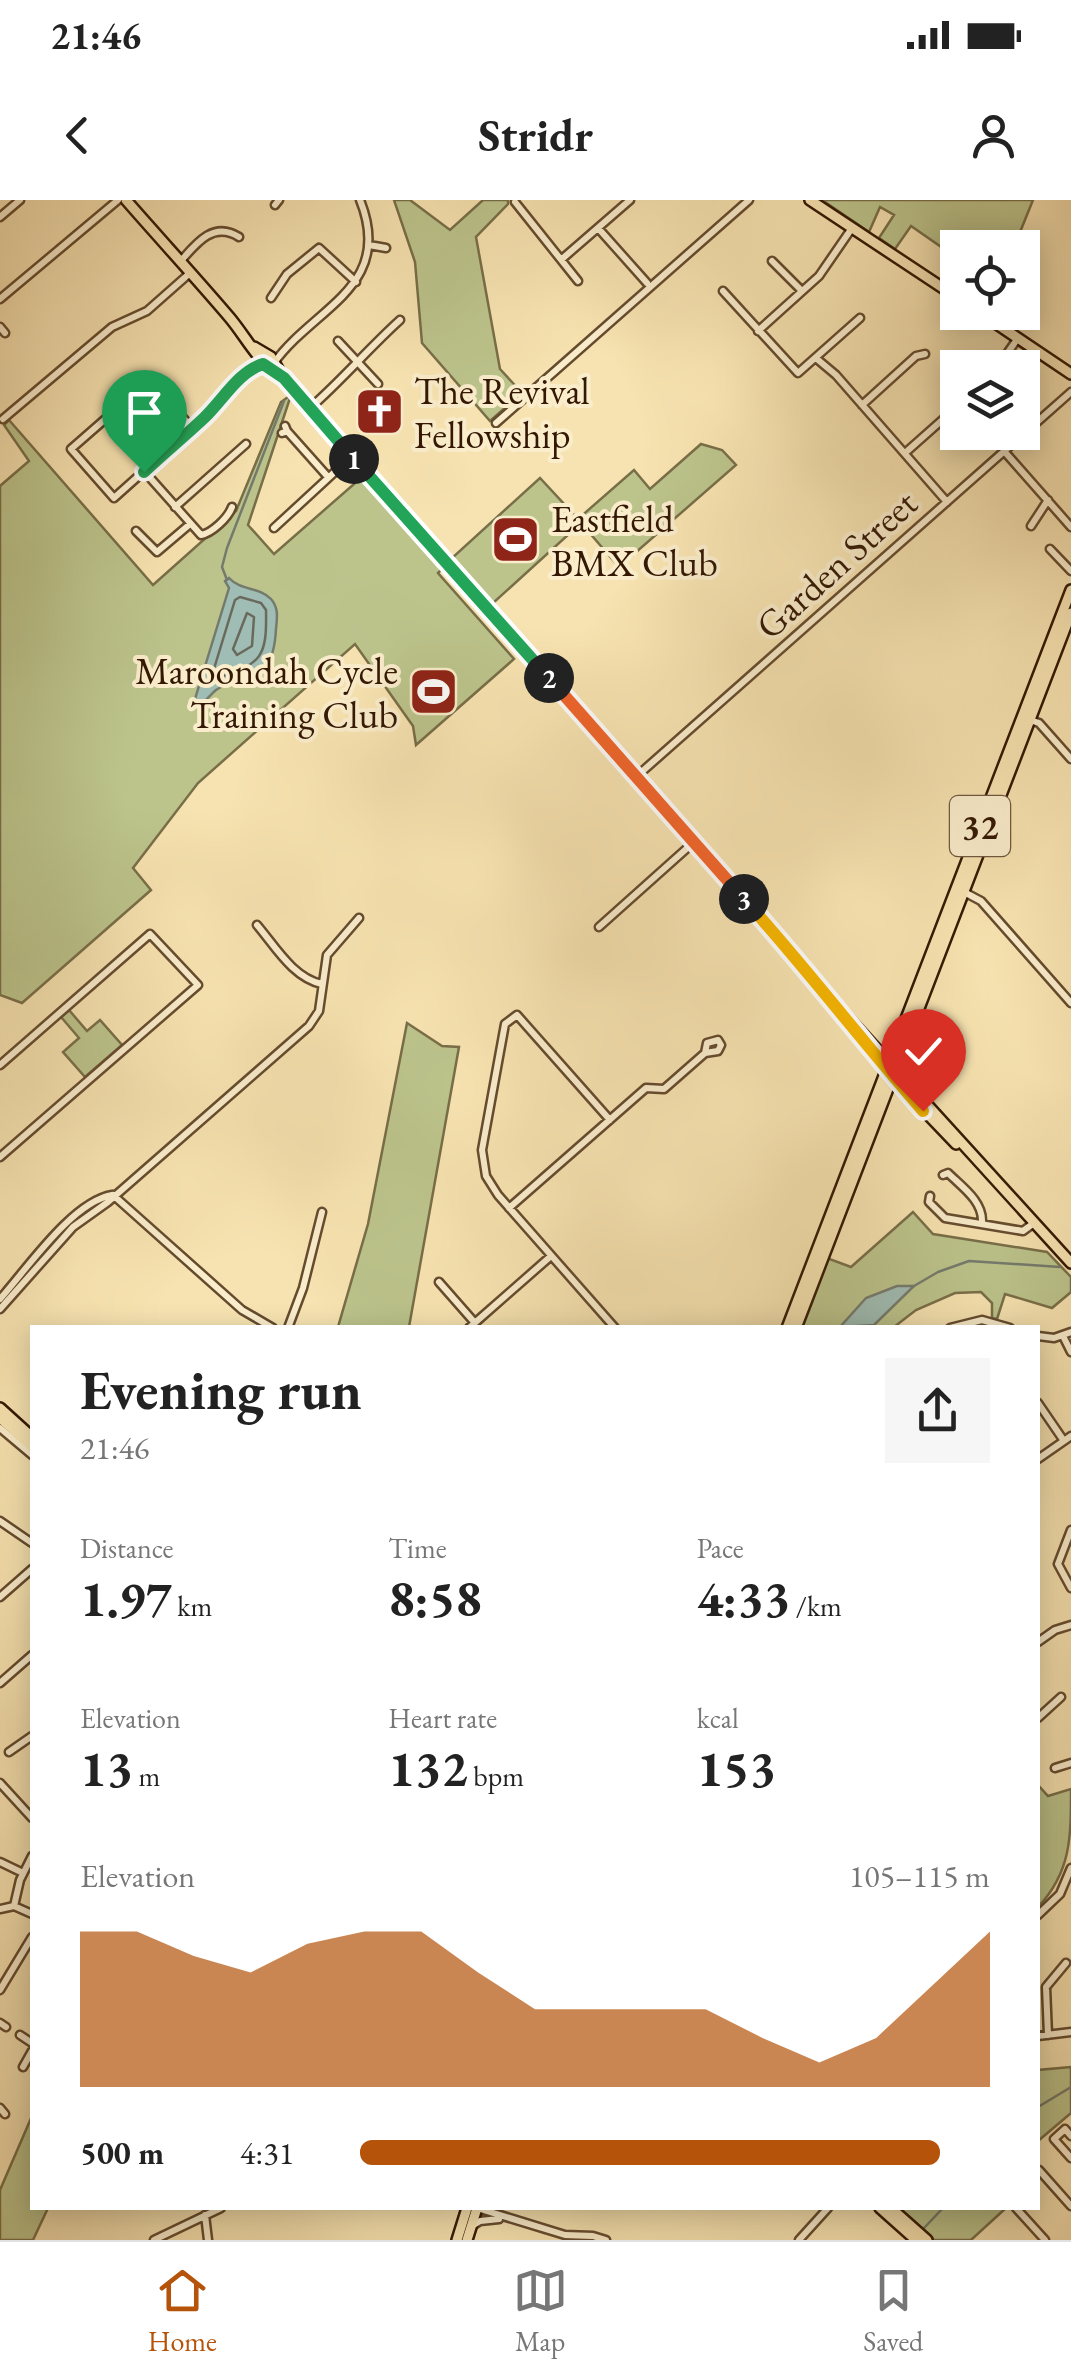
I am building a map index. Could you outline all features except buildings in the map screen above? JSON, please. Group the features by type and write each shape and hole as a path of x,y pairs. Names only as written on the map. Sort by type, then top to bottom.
{"main road":[{"path":"126,200 872,1043 908,1094 1071,1262"},
{"path":"810,200 940,286"},
{"path":"1006,330 1071,374"},
{"name":"32","path":"797,1325 878,1098 963,891 1009,760 1030,720 1068,616 1071,590"},
{"name":"32","path":"890,1069 897,1040 1068,616"},
{"path":"841,1010 872,1055 890,1069 1071,1270"},
{"path":"872,1043 886,1047 897,1040"},
{"path":"872,1055 878,1098 895,1092 908,1094"},
{"name":"32","path":"788,1325 834,1218"},
{"path":"0,1408 30,1435"},
{"path":"0,1418 30,1445"},
{"path":"457,2240 472,2210"},
{"path":"469,2235 473,2210"},
{"path":"882,2210 916,2240"},
{"path":"893,2210 927,2240"}],"street":[{"path":"0,216 20,200"},
{"path":"0,299 118,200"},
{"path":"192,428 150,380 71,450 114,498 344,298 356,282 369,245 360,200"},
{"path":"562,260 630,200"},
{"path":"496,423 749,200"},
{"path":"515,202 578,281"},
{"path":"598,228 647,283"},
{"path":"758,330 821,274 852,228"},
{"path":"180,262 215,230 225,229 240,236"},
{"path":"369,245 386,248"},
{"path":"271,298 288,274 317,246 356,282"},
{"path":"772,260 802,292"},
{"path":"3,419 112,327 147,312 191,273"},
{"path":"723,291 796,372 802,371 860,318"},
{"path":"310,408 400,320"},
{"path":"1010,350 1018,338"},
{"path":"338,341 378,384"},
{"path":"862,405 916,356 925,354"},
{"path":"816,359 947,502"},
{"name":"Garden Street","path":"637,776 1071,392"},
{"path":"905,453 940,422"},
{"path":"285,430 328,478"},
{"path":"175,507 246,444"},
{"path":"1004,452 1071,527"},
{"path":"274,528 352,456"},
{"path":"144,472 199,534 205,535 230,514 232,507"},
{"path":"1030,526 1048,500"},
{"path":"136,531 157,552 190,524"},
{"path":"1050,549 1071,571"},
{"path":"1030,720 1039,723 1071,759"},
{"path":"599,927 694,842"},
{"path":"963,891 981,901 1071,1002"},
{"path":"0,1309 3,1299 73,1227 309,1026 319,1010 326,955 359,918"},
{"path":"257,925 296,970 322,984"},
{"path":"0,1065 150,934 198,985 0,1157"},
{"path":"610,1120 517,1015 505,1024 482,1150 486,1176 612,1325"},
{"path":"510,1208 646,1088 664,1089 706,1053"},
{"path":"945,1174 980,1207 982,1222"},
{"path":"113,1195 242,1310 268,1325"},
{"path":"930,1196 929,1202 943,1216 1023,1231 1032,1224"},
{"path":"289,1325 322,1212"},
{"path":"439,1282 472,1325 551,1256"},
{"path":"959,1325 971,1321 994,1325"},
{"path":"1040,1336 1067,1334 1071,1352"},
{"path":"1040,1405 1067,1439 1040,1458"},
{"path":"0,1428 30,1453"},
{"path":"0,1520 30,1542"},
{"path":"1071,1530 1058,1564 1071,1588"},
{"path":"0,1597 30,1571"},
{"path":"1040,1641 1071,1625"},
{"path":"0,1683 30,1657"},
{"path":"1040,1716 1060,1698"},
{"path":"9,1752 30,1739"},
{"path":"1055,1768 1071,1763"},
{"path":"0,1783 30,1816"},
{"path":"14,1906 30,1861"},
{"path":"0,1862 23,1873"},
{"path":"1040,1913 1060,1894 1071,1868"},
{"path":"0,1909 14,1906 30,1913"},
{"path":"0,1990 30,1940"},
{"path":"1048,2035 1046,1987 1066,1963"},
{"path":"1040,2036 1071,2032"},
{"path":"20,2035 30,2041"},
{"path":"23,2067 30,2055"},
{"path":"1071,2136 1064,2129 1054,2139 1071,2158"},
{"path":"1040,2172 1071,2206"},
{"path":"154,2240 217,2210"},
{"path":"478,2210 565,2235 606,2240"},
{"path":"490,2210 516,2222"},
{"path":"799,2240 826,2210"},
{"path":"1018,2210 1045,2240"},
{"path":"205,2216 208,2240"},
{"path":"469,2235 480,2221 499,2219"}],"green space":[{"path":"394,200 410,200 450,230 483,200 508,200 476,237 500,369 522,393 490,421 422,343 415,262"},
{"path":"822,200 1033,200 1021,230 940,230 940,246 911,226 895,249 879,238 894,215 880,207 869,232"},
{"path":"291,395 248,525 274,554 362,477 443,568 438,573 514,659 416,745 413,726 355,644 198,783 133,868 151,890 22,1003 0,995 0,486 29,461 4,425 9,420 153,585 236,511 281,402"},
{"path":"126,407 162,448 146,463 110,421"},
{"path":"701,444 722,450 736,465 619,567 581,523 492,604 452,558 540,478 578,519 634,470 650,489"},
{"path":"69,1010 87,1031 100,1020 122,1045 85,1077 63,1052 79,1038 61,1017"},
{"path":"407,1023 442,1046 459,1047 409,1325 339,1325 368,1224"},
{"path":"913,1212 933,1234 1047,1252 1071,1277 1071,1292 1052,1308 1005,1294 997,1319 992,1318 992,1303 981,1292 955,1293 916,1310 897,1325 801,1325 827,1258 851,1267"},
{"path":"1040,1787 1048,1796 1071,1789 1067,1853 1049,1894 1040,1905"},
{"path":"1071,2067 1071,2113 1040,2139 1040,2070"},
{"path":"30,2121 30,2210 47,2210 33,2240 0,2240 0,2190"},
{"path":"900,2210 1004,2210 971,2240 934,2240"}],"water":[{"path":"229,578 274,602 274,646 265,666 216,690 199,706 195,699 229,588 225,581"},
{"path":"897,1286 914,1286 874,1325 842,1325 866,1298"}],"waterway":[{"path":"227,580 222,567 227,548 284,401"},
{"path":"914,1286 969,1261 1060,1267"},
{"path":"1040,2106 1071,2087"},
{"path":"924,2228 941,2210"}],"place":[{"name":"The Revival Fellowship","path":"379,412"},
{"name":"Eastfield BMX Club","path":"516,540"},
{"name":"Maroondah Cycle Training Club","path":"433,692"}],"route":[{"path":"144,472 254,367 263,364 284,378 808,971 872,1055 923,1111"}]}
